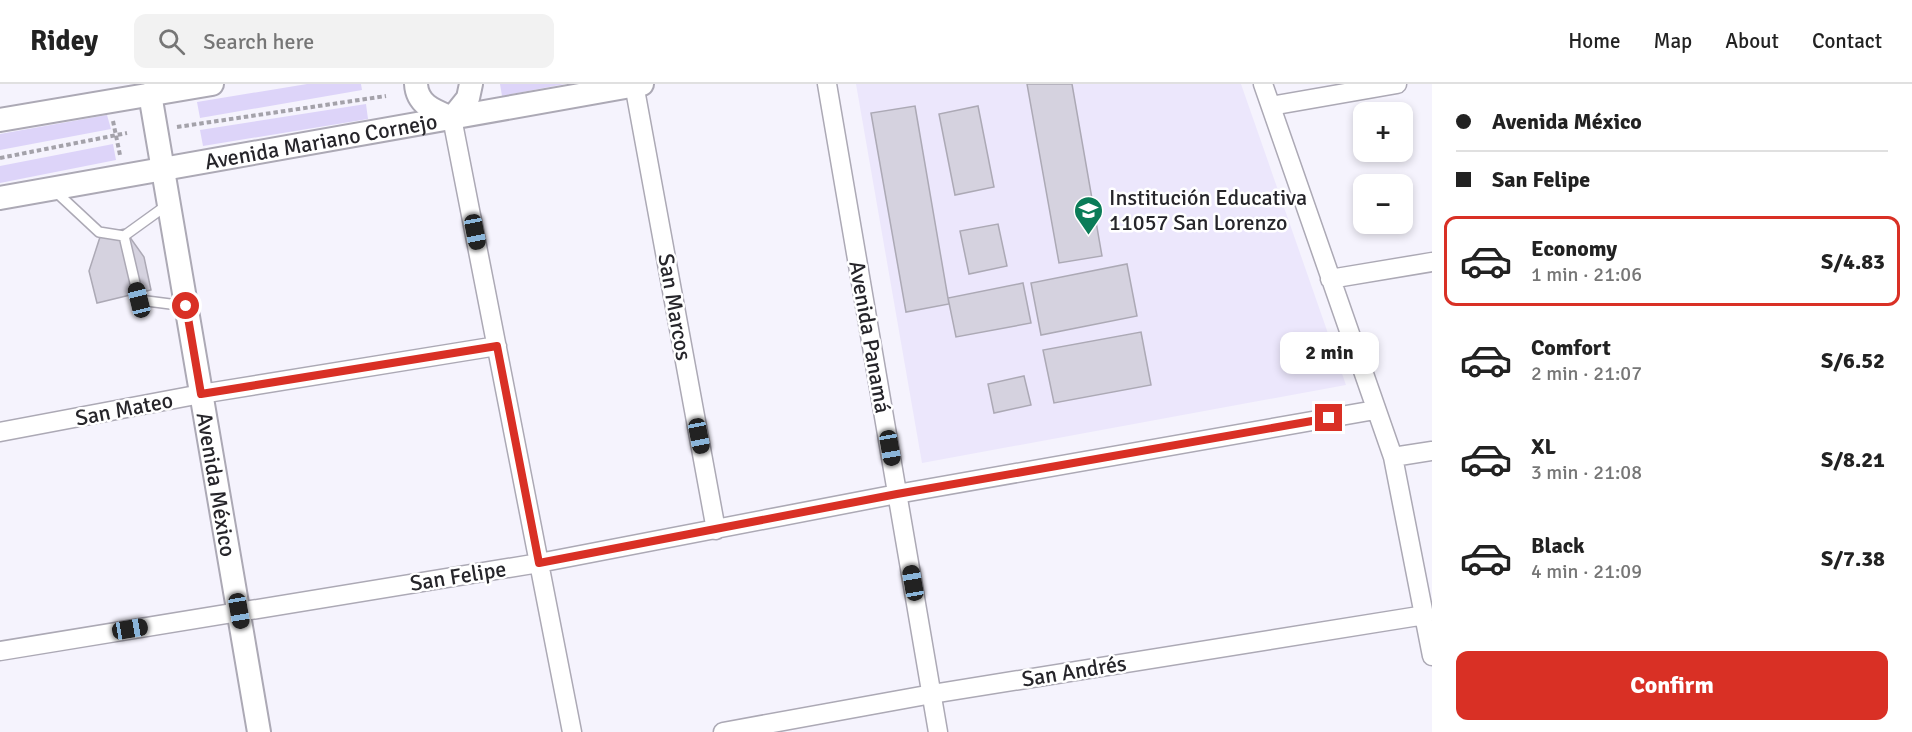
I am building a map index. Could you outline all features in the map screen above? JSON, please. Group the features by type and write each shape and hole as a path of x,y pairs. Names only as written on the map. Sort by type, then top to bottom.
{"street":[{"path":"0,120 149,87 212,84"},
{"path":"416,84 416,92 423,104 452,118"},
{"path":"471,84 468,98 452,118 572,732"},
{"name":"Avenida Mariano Cornejo","path":"0,198 637,84"},
{"name":"San Marcos","path":"637,84 716,530"},
{"name":"Avenida Panamá","path":"827,84 938,732"},
{"path":"1263,84 1393,457 1432,656"},
{"path":"1271,106 1397,84"},
{"name":"Avenida México","path":"149,87 167,205 259,732"},
{"path":"1330,279 1432,262"},
{"name":"San Mateo","path":"0,432 201,394 497,346"},
{"name":"San Felipe","path":"0,651 539,563 897,494 1375,410"},
{"path":"1393,457 1432,451"},
{"name":"San Andrés","path":"723,732 932,694 1425,615"}],"lane":[{"path":"54,189 99,232 124,236 167,205"},
{"path":"124,236 139,300 186,306"}],"path":[{"path":"177,127 386,96"},
{"path":"112,114 121,159"},
{"path":"0,158 127,133"}],"shaded area":[{"path":"307,84 361,84 362,90 200,118 197,102"},
{"path":"500,84 565,84 502,96"},
{"name":"Institución Educativa 11057 San Lorenzo","path":"856,84 1241,84 1346,385 922,463"},
{"path":"366,104 368,119 203,146 200,130"},
{"path":"107,115 111,129 0,150 0,134"},
{"path":"113,144 116,160 0,183 0,166"}],"building":[{"path":"1027,84 1072,84 1102,256 1059,263"},
{"path":"915,106 949,304 906,312 871,113"},
{"path":"978,106 994,187 955,195 939,114"},
{"path":"998,224 1007,266 969,274 960,231"},
{"path":"124,229 144,257 151,290 97,303 89,271 101,234"},
{"path":"1127,264 1137,316 1041,335 1031,283"},
{"path":"1023,283 1031,323 956,337 948,298"},
{"path":"1141,332 1151,385 1054,403 1043,350"},
{"path":"1024,376 1031,405 994,413 988,384"}],"place":[{"name":"Institución Educativa 11057 San Lorenzo","path":"1088,236"}],"route":[{"path":"186,306 201,394 497,346 539,563 897,494 1329,418"}]}
